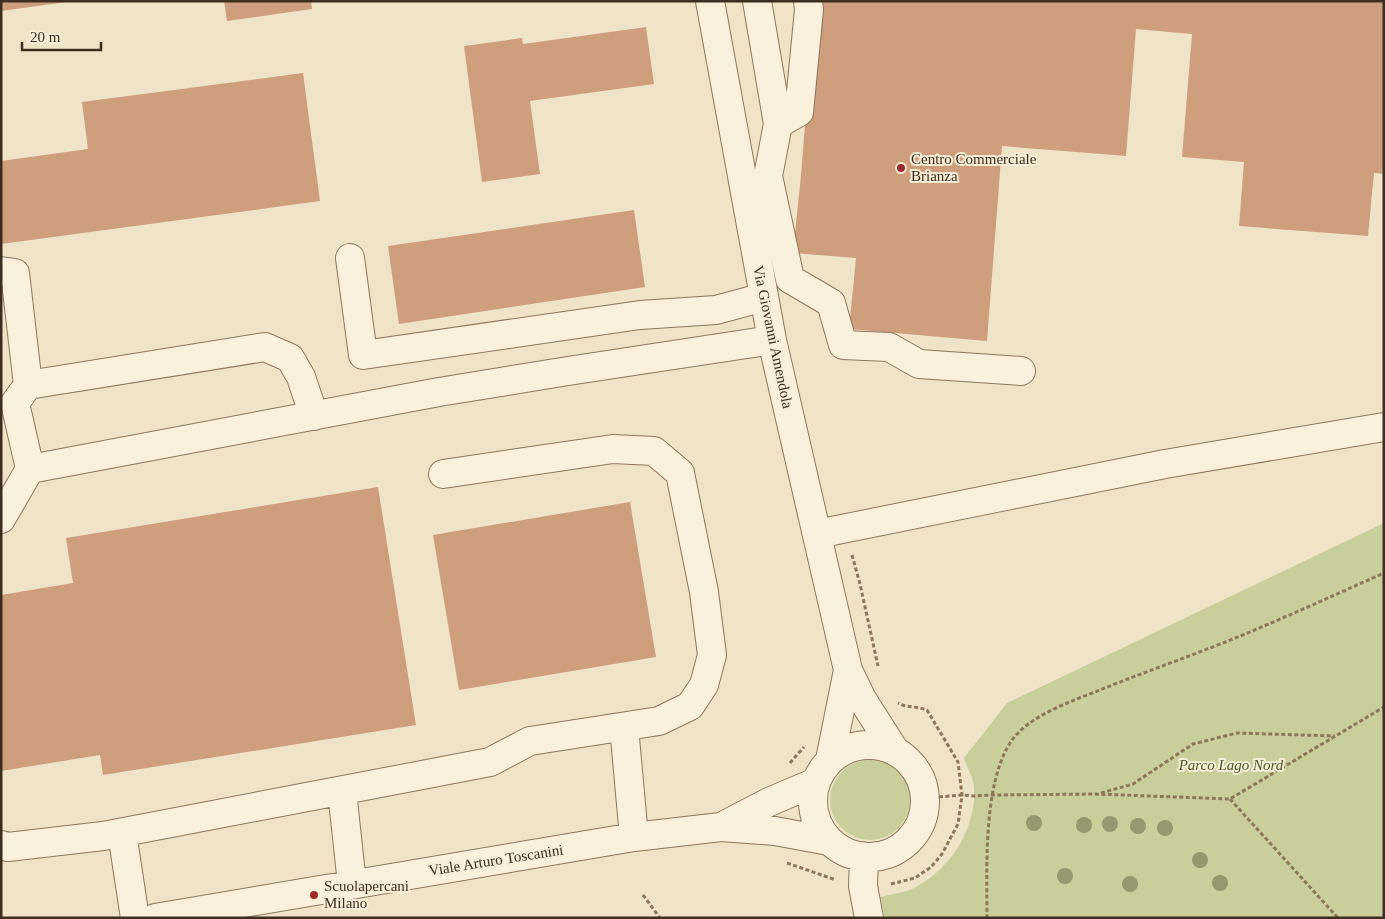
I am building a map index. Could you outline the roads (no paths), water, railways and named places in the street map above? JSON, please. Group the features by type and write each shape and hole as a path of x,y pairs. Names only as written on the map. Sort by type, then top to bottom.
{"street":[{"name":"Via Giovanni Amendola","path":"710,1 772,340 848,670 862,699 896,751"},
{"path":"757,1 778,124 768,176 790,279 831,302 843,345 889,347 918,364 1021,371"},
{"path":"778,124 799,112 809,10 808,1"},
{"path":"350,258 363,355 640,315 716,310 764,297"},
{"path":"1,271 15,274 28,385 16,402 30,469 1,519"},
{"path":"30,469 531,377 772,340"},
{"path":"28,385 265,347 290,358 301,377 314,416"},
{"path":"817,534 1165,464 1384,428"},
{"path":"1,845 8,846 122,833 490,762 530,741 659,721 690,706 704,685 712,655 704,592 680,473 654,451 613,449 443,474"},
{"name":"Via Giovanni Amendola","path":"823,771 848,670"},
{"path":"624,726 634,837"},
{"path":"859,745 877,745 896,751 906,758 919,774 926,798 921,824 908,842 899,849 881,856 864,857 845,852 829,841 818,825 813,806 823,771 846,749 859,745"},
{"name":"Viale Arturo Toscanini","path":"721,827 823,771"},
{"path":"342,791 352,884"},
{"name":"Viale Arturo Toscanini","path":"155,918 634,837 721,827 775,830 829,841"},
{"path":"122,833 135,918"},
{"path":"864,857 863,886 869,918"}],"place":[{"name":"Centro Commerciale Brianza","path":"901,168"},
{"name":"Scuolapercani Milano","path":"314,895"}],"park label":[{"name":"Parco Lago Nord","path":"1231,765"}]}
